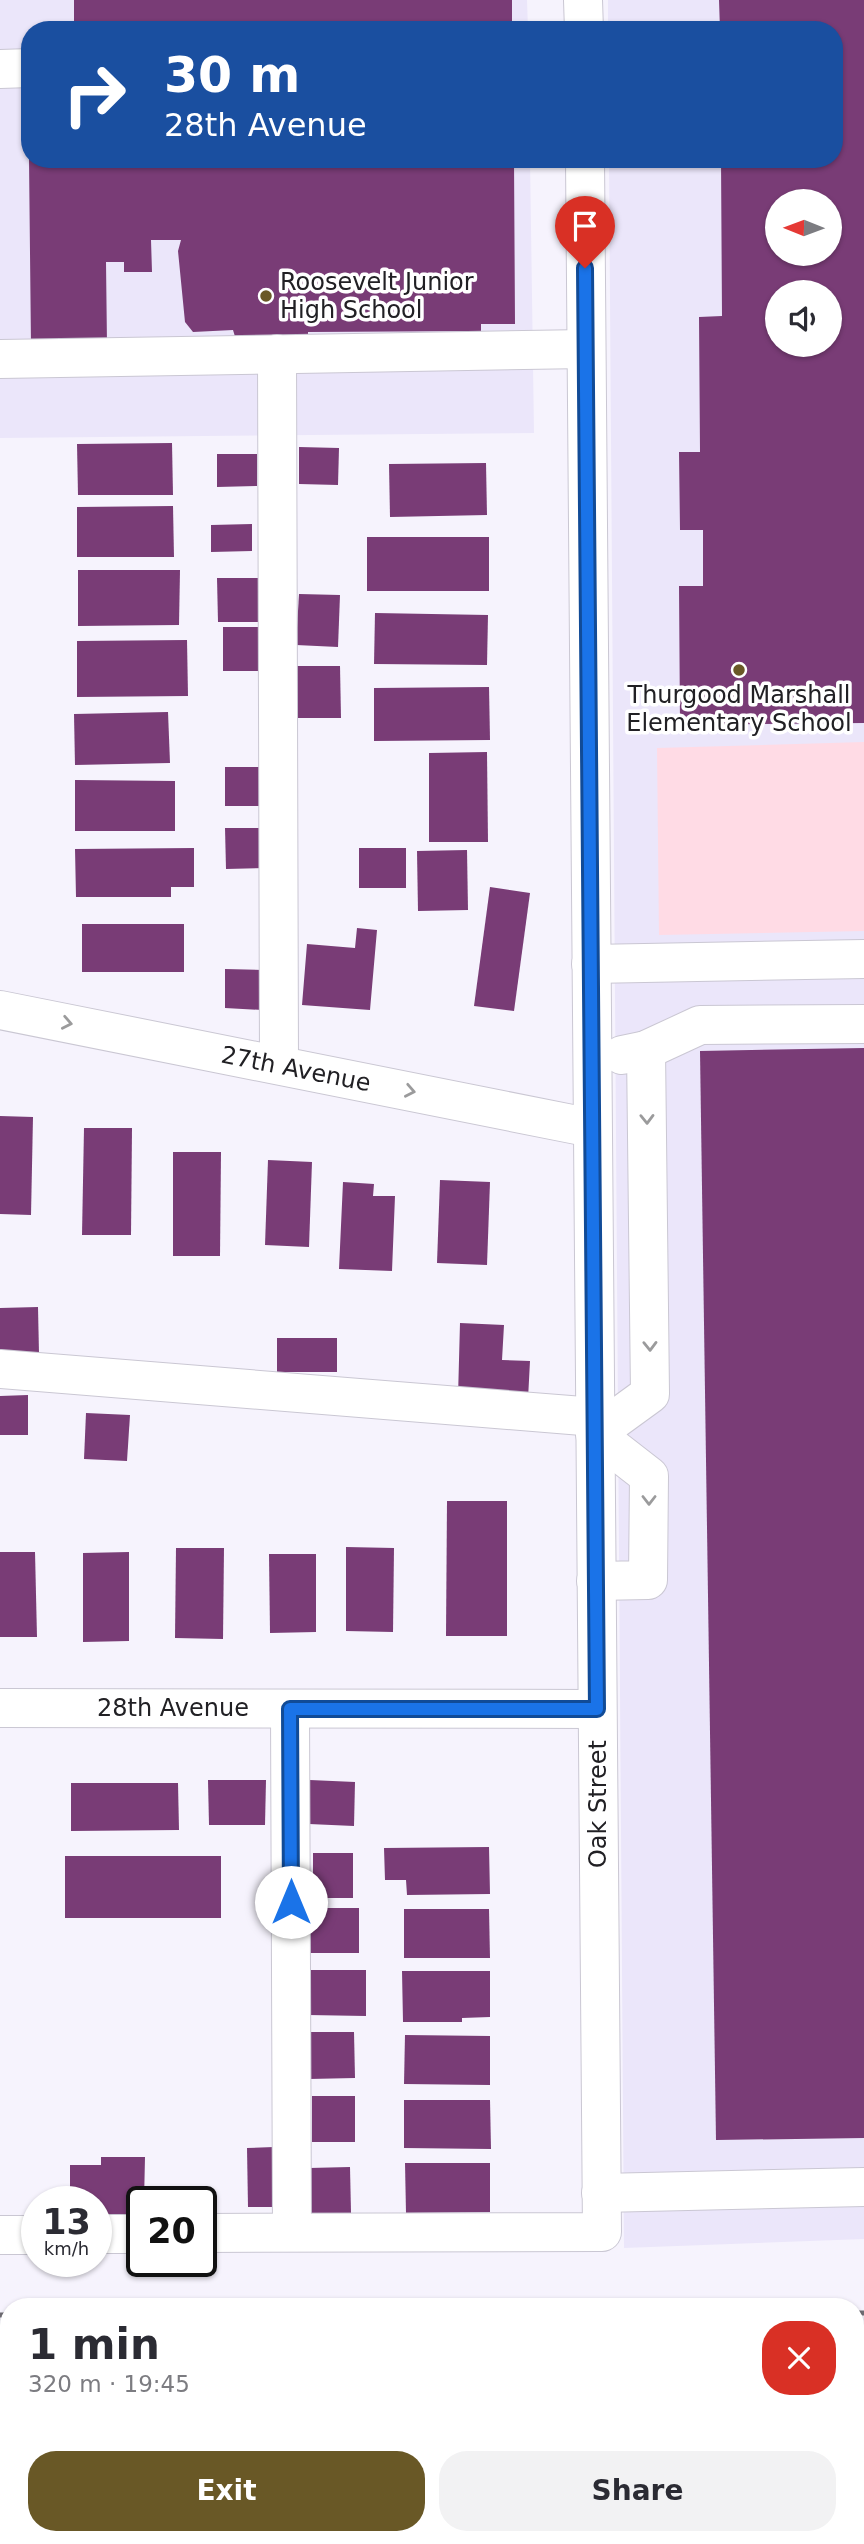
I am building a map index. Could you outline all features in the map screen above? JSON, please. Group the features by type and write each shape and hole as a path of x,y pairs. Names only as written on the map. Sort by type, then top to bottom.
{"street":[{"path":"583,0 583,21"},
{"path":"0,69 21,68"},
{"name":"Oak Street","path":"292,2232 601,2232 584,168"},
{"path":"0,359 586,349"},
{"path":"278,354 279,1065"},
{"path":"591,964 864,959"},
{"name":"27th Avenue","path":"0,1010 592,1128"},
{"path":"592,1061 646,1050 699,1025 864,1024"},
{"path":"0,1368 595,1426 650,1394 646,1050"},
{"path":"595,1426 649,1476 648,1580 596,1581"},
{"name":"28th Avenue","path":"0,1708 597,1709"},
{"path":"217,2233 292,2232 290,1709"},
{"path":"601,2193 864,2187"},
{"path":"0,2235 21,2235"}],"shaded area":[{"name":"Roosevelt Junior High School","path":"0,0 527,0 528,21 21,21 21,168 530,168 534,433 0,438"},
{"path":"608,0 864,0 864,2239 624,2248 609,168 843,168 843,21 608,21"},
{"path":"864,742 864,931 659,935 657,748"}],"building":[{"path":"74,0 512,0 512,21 74,21"},
{"path":"719,0 864,0 864,723 680,725 679,586 703,586 703,530 680,530 679,452 700,452 699,317 722,316 721,168 843,168 843,21 720,21"},
{"path":"29,168 514,168 515,324 481,324 481,331 308,332 308,342 237,343 233,330 193,332 185,322 178,251 181,240 151,240 152,272 124,272 124,262 106,262 107,345 31,346"},
{"path":"172,443 173,495 78,495 77,444"},
{"path":"299,447 339,448 338,485 299,484"},
{"path":"217,454 257,454 257,486 217,487"},
{"path":"486,463 487,515 390,517 389,464"},
{"path":"173,506 174,557 77,557 77,507"},
{"path":"252,524 252,551 211,552 211,525"},
{"path":"367,537 489,537 489,591 367,591"},
{"path":"78,570 180,570 179,625 78,626"},
{"path":"217,578 262,578 263,622 218,622"},
{"path":"299,594 340,595 338,647 296,645"},
{"path":"375,613 488,615 487,665 374,664"},
{"path":"223,627 268,627 268,671 223,671"},
{"path":"187,640 188,696 77,697 77,641"},
{"path":"295,666 340,666 341,718 295,718"},
{"path":"489,687 490,740 374,741 374,688"},
{"path":"168,712 170,763 75,765 74,714"},
{"path":"487,752 488,842 429,842 429,753"},
{"path":"225,767 266,767 266,806 225,806"},
{"path":"75,780 175,781 175,831 75,831"},
{"path":"225,828 269,828 269,868 226,869"},
{"path":"194,848 194,887 171,887 171,897 76,897 75,849"},
{"path":"359,848 406,848 406,888 359,888"},
{"path":"467,850 468,910 418,911 417,851"},
{"path":"490,887 530,893 514,1011 474,1006"},
{"path":"82,924 184,924 184,972 82,972"},
{"path":"357,928 377,930 370,1010 302,1005 307,944 355,948"},
{"path":"225,969 264,970 263,1010 225,1008"},
{"path":"864,1048 864,2138 716,2140 700,1051"},
{"path":"0,1116 33,1117 31,1215 0,1214"},
{"path":"84,1128 132,1128 131,1235 82,1235"},
{"path":"173,1152 221,1152 220,1256 173,1256"},
{"path":"268,1160 312,1162 309,1247 265,1245"},
{"path":"440,1180 490,1182 487,1265 437,1263"},
{"path":"343,1182 374,1184 373,1196 395,1196 392,1271 339,1269"},
{"path":"38,1307 39,1354 0,1355 0,1308"},
{"path":"460,1323 504,1325 502,1360 530,1361 528,1399 458,1397"},
{"path":"277,1338 337,1338 337,1372 277,1372"},
{"path":"28,1395 28,1435 0,1435 0,1396"},
{"path":"86,1413 130,1415 127,1461 84,1459"},
{"path":"447,1501 507,1501 507,1636 446,1636"},
{"path":"346,1547 394,1548 393,1632 346,1631"},
{"path":"176,1548 224,1548 223,1639 175,1638"},
{"path":"0,1552 35,1552 37,1637 0,1637"},
{"path":"129,1552 129,1641 83,1642 83,1553"},
{"path":"269,1554 316,1554 316,1632 270,1633"},
{"path":"208,1780 266,1780 265,1825 209,1825"},
{"path":"310,1780 355,1782 354,1826 309,1824"},
{"path":"71,1783 178,1783 179,1830 71,1831"},
{"path":"489,1847 490,1894 407,1895 406,1880 385,1880 384,1848"},
{"path":"313,1853 353,1853 353,1898 313,1898"},
{"path":"65,1856 221,1856 221,1918 65,1918"},
{"path":"306,1908 359,1908 359,1953 305,1953"},
{"path":"404,1909 489,1909 490,1958 404,1958"},
{"path":"308,1970 366,1970 366,2016 308,2015"},
{"path":"402,1971 490,1971 490,2017 462,2018 462,2022 403,2022"},
{"path":"308,2032 354,2032 355,2078 309,2079"},
{"path":"405,2035 490,2036 490,2085 404,2084"},
{"path":"312,2096 355,2096 355,2142 312,2142"},
{"path":"404,2100 490,2100 491,2149 404,2148"},
{"path":"274,2147 275,2207 248,2207 247,2148"},
{"path":"101,2157 145,2157 144,2186 126,2186 126,2214 112,2214 112,2186 70,2186 70,2165 101,2165"},
{"path":"405,2163 490,2163 490,2212 406,2213"},
{"path":"350,2167 351,2213 309,2213 309,2168"}],"place":[{"name":"Roosevelt Junior High School","path":"266,296"},
{"name":"Thurgood Marshall Elementary School","path":"739,670"}],"route":[{"path":"291,1902 290,1709 597,1709 585,268"}]}
